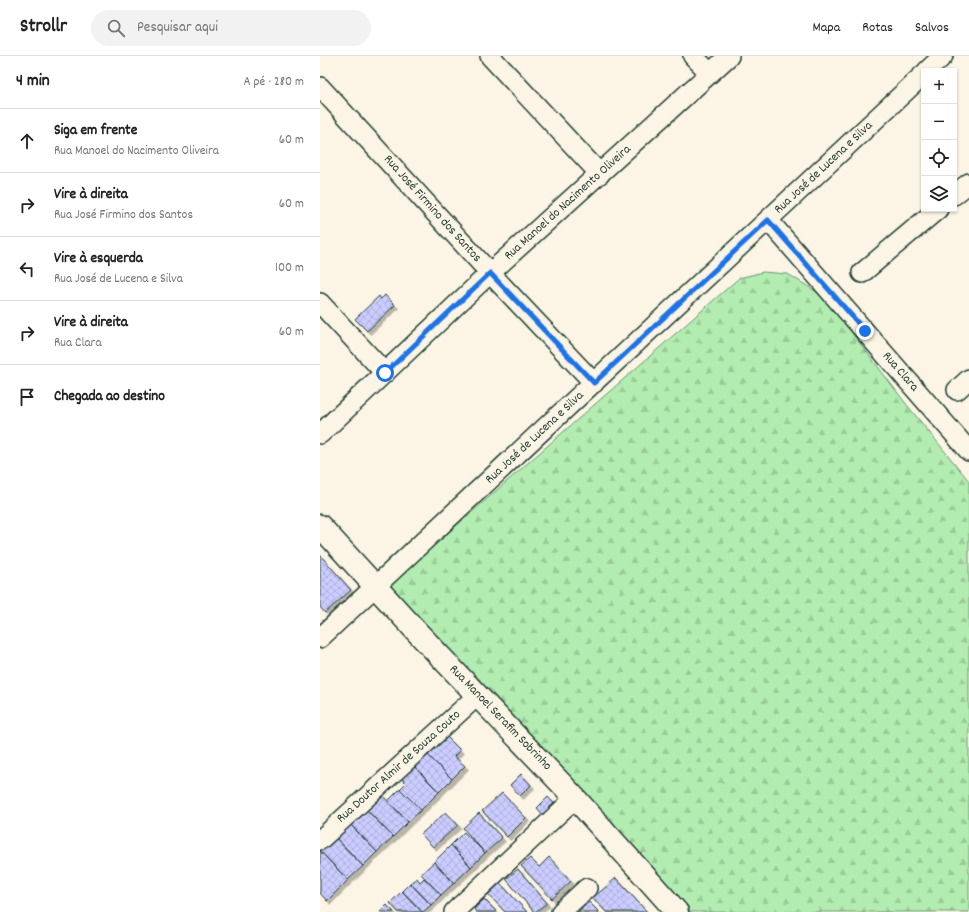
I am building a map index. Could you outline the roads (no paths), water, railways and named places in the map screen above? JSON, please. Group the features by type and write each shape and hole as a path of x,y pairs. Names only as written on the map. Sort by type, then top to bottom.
{"street":[{"path":"490,56 600,174"},
{"path":"694,56 710,73"},
{"name":"Rua Manoel do Nacimento Oliveira","path":"320,434 490,273 729,56"},
{"path":"930,68 943,56"},
{"name":"Rua José de Lucena e Silva","path":"320,638 921,77"},
{"name":"Rua José Firmino dos Santos","path":"320,87 490,273 594,383"},
{"path":"957,192 969,182"},
{"path":"862,274 934,212"},
{"name":"Rua Clara","path":"768,220 969,451"},
{"path":"320,303 385,373"},
{"name":"Rua Manoel Serafim Sobrinho","path":"320,526 375,587 576,798 676,912"},
{"name":"Rua Doutor Almir de Souza Couto","path":"320,840 478,695"},
{"path":"454,912 576,798"},
{"path":"561,912 586,888"}]}
